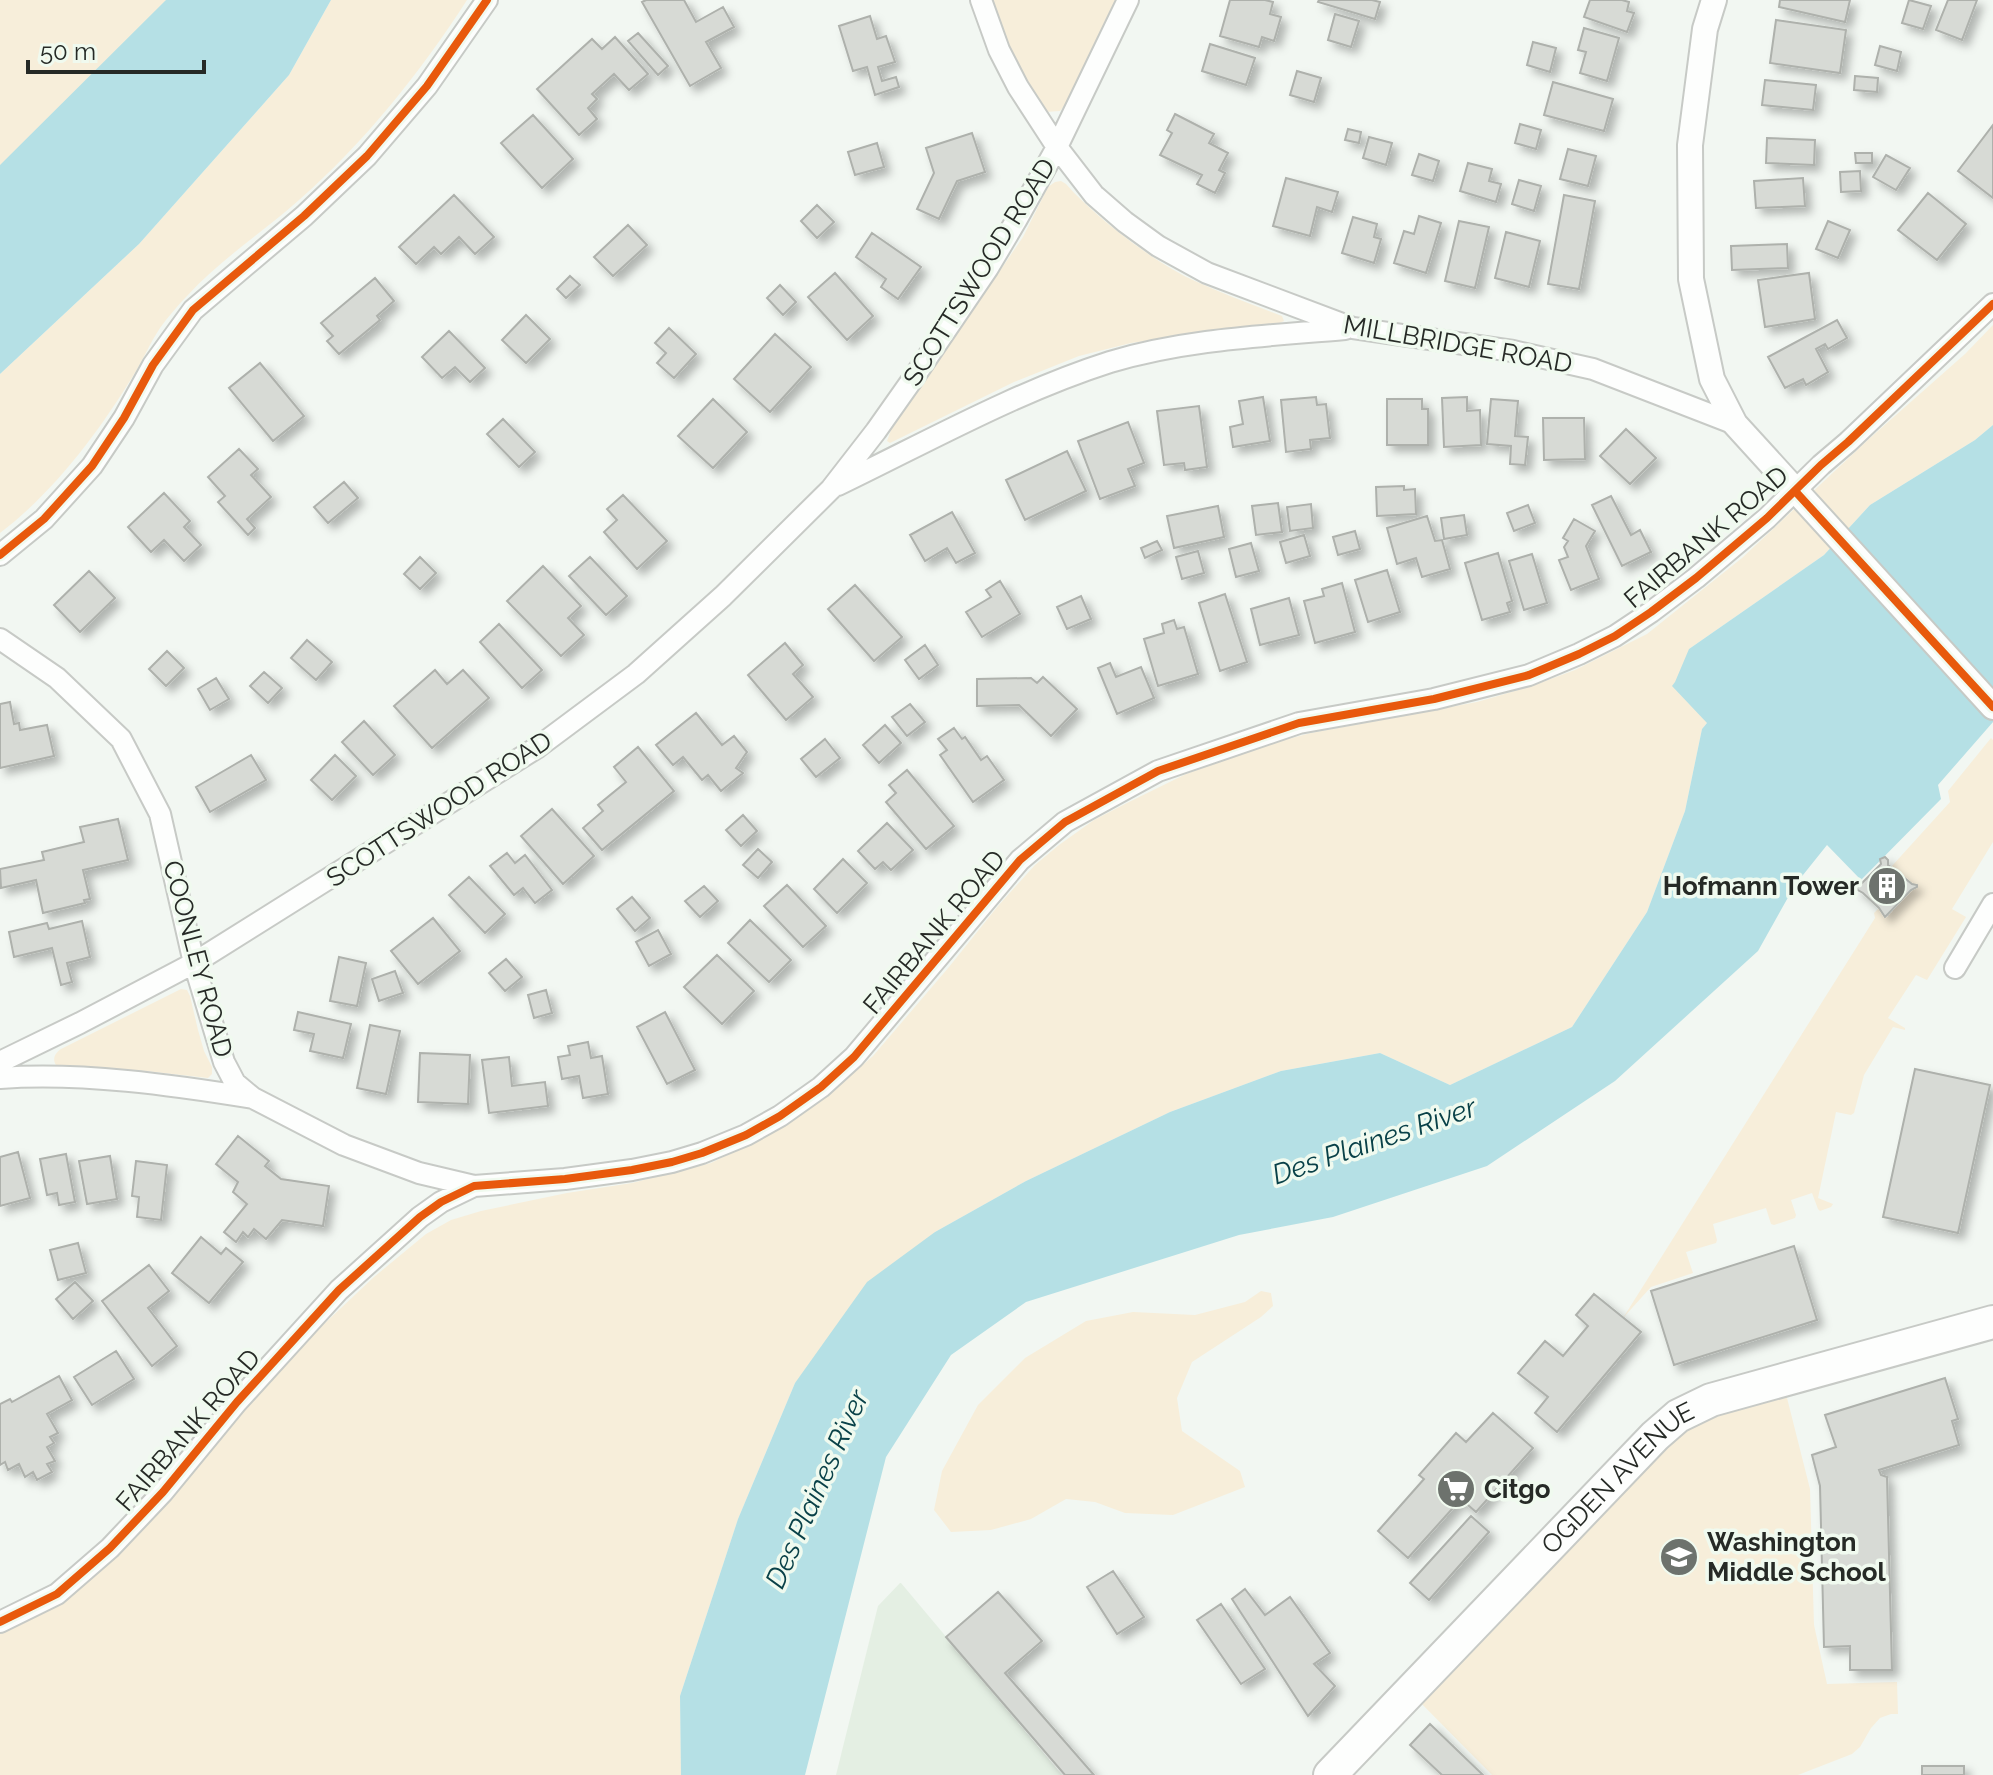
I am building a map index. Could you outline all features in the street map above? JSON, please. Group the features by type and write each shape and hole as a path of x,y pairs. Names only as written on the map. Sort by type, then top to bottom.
{"main road":[{"name":"OGDEN AVENUE","path":"1330,1775 1655,1436 1678,1416 1711,1400 1993,1322"}],"street":[{"path":"0,555 44,519 92,466 124,418 153,365 193,310 304,216 367,156 427,86 487,0"},
{"name":"MILLBRIDGE ROAD","path":"981,0 999,50 1018,87 1057,147 1094,195 1158,246 1207,273 1353,328 1513,351 1593,369 1735,424"},
{"name":"SCOTTSWOOD ROAD","path":"0,1062 194,963 429,817 551,738 636,674 723,596 831,489 876,431 988,268 1057,147 1128,0"},
{"path":"1714,0 1705,29 1690,145 1691,279 1712,379 1735,424 1993,707"},
{"name":"FAIRBANK ROAD","path":"0,1622 57,1594 110,1548 163,1492 237,1402 339,1290 441,1202 474,1186 565,1179 672,1162 746,1135 780,1116 821,1087 854,1057 1020,860 1065,822 1158,771 1299,723 1434,699 1529,675 1615,636 1663,604 1767,518 1993,304"},
{"name":"SCOTTSWOOD ROAD","path":"831,489 984,414 1068,377 1113,362 1223,340 1353,328"},
{"name":"COONLEY ROAD","path":"0,639 57,678 121,739 160,814 194,963 224,1062 235,1083 253,1098 344,1145 419,1173 474,1186"},
{"path":"1955,968 1993,904"},
{"path":"0,1078 21,1076 102,1080 184,1087 253,1098"}],"shaded area":[{"path":"0,0 167,0 0,167"},
{"path":"331,0 467,0 410,80 346,155 299,200 214,269 177,307 160,328 133,376 90,440 39,499 0,533 0,374 139,244 289,75"},
{"path":"993,0 1116,0 1072,96 1060,111 1045,112 1038,106 1008,47"},
{"path":"1061,181 1109,224 1162,263 1206,286 1282,316 1284,321 1275,325 1131,343 1079,356 1014,382 890,443 887,441 891,430 1023,237 1048,187"},
{"path":"1993,325 1993,425 1975,440 1870,505 1824,555 1689,649 1707,723 1702,729 1685,811 1647,912 1572,1027 1450,1085 1380,1053 1281,1071 1170,1112 1026,1181 935,1232 795,1383 738,1519 680,1696 681,1775 0,1775 0,1633 28,1619 124,1548 290,1356 374,1277 426,1234 451,1220 481,1211 632,1183 711,1163 774,1132 832,1091 873,1056 1035,865 1094,820 1186,774 1269,744 1311,733 1477,702 1529,687 1575,670 1647,634 1742,558"},
{"path":"1991,738 1993,842 1952,909 1966,917 1927,980 1916,975 1888,1018 1905,1030 1893,1027 1864,1075 1854,1113 1836,1112 1818,1198 1833,1204 1820,1211 1812,1193 1791,1200 1795,1218 1774,1225 1766,1208 1713,1224 1716,1243 1686,1252 1693,1273 1651,1287 1623,1318 1875,918 1874,913 1879,908 1887,917 1917,887 1891,867 1950,802 1948,791"},
{"path":"181,989 187,990 190,996 204,1051 212,1067 208,1078 56,1065 55,1056 61,1049"},
{"path":"1261,1291 1271,1293 1273,1306 1192,1362 1177,1398 1182,1431 1240,1471 1245,1487 1173,1515 1125,1513 1095,1502 1066,1499 1031,1519 991,1530 951,1532 934,1510 942,1471 978,1405 1025,1358 1086,1321 1133,1312 1195,1315 1245,1302"},
{"name":"Washington Middle School","path":"1784,1386 1810,1489 1814,1625 1827,1684 1897,1682 1898,1714 1880,1718 1852,1754 1798,1775 1492,1775 1413,1695 1661,1437"},
{"path":"900,1583 1062,1775 836,1775 878,1606"}],"water":[{"path":"166,0 331,0 289,75 139,244 0,374 0,165"},
{"name":"Des Plaines River","path":"1993,425 1993,722 1938,785 1941,799 1861,880 1827,845 1795,885 1758,951 1615,1081 1487,1166 1333,1217 1239,1235 1026,1302 951,1355 886,1457 805,1775 681,1775 680,1696 738,1519 795,1383 867,1282 935,1232 1026,1181 1170,1112 1281,1071 1380,1053 1450,1085 1572,1027 1647,912 1685,811 1702,729 1707,723 1672,686 1689,649 1824,555 1870,505 1975,440"}],"building":[{"path":"684,0 696,22 723,7 734,27 706,42 721,68 690,86 642,2"},
{"path":"1230,0 1273,2 1270,14 1281,17 1274,41 1262,37 1259,47 1220,36"},
{"path":"1319,0 1372,0 1380,2 1375,19"},
{"path":"1590,0 1629,2 1627,11 1634,13 1627,32 1584,17"},
{"path":"1780,0 1850,0 1845,22 1779,7"},
{"path":"1909,0 1931,6 1923,29 1902,23"},
{"path":"1948,0 1977,0 1962,40 1936,30"},
{"path":"1335,14 1359,21 1351,47 1328,40"},
{"path":"870,16 877,39 886,36 895,62 878,67 882,81 896,77 899,87 875,95 867,67 853,71 839,26"},
{"path":"1776,20 1846,30 1840,73 1770,63"},
{"path":"1584,28 1619,38 1607,81 1580,73 1586,52 1578,50"},
{"path":"638,33 668,66 658,75 628,41"},
{"path":"615,37 648,74 629,90 614,74 592,94 597,99 588,108 597,119 579,135 537,89 592,39 602,49"},
{"path":"1533,42 1556,48 1550,72 1527,65"},
{"path":"1210,44 1255,58 1246,85 1202,71"},
{"path":"1880,46 1901,52 1897,71 1875,65"},
{"path":"1297,71 1321,78 1314,102 1290,95"},
{"path":"1855,76 1878,78 1877,92 1854,90"},
{"path":"1765,80 1816,85 1813,110 1762,105"},
{"path":"1553,82 1613,99 1604,131 1544,115"},
{"path":"1175,114 1214,134 1209,143 1228,153 1219,170 1225,173 1215,193 1197,184 1202,175 1160,155 1172,133 1167,130"},
{"path":"533,115 573,159 542,188 501,143"},
{"path":"1520,124 1541,130 1536,149 1515,143"},
{"path":"1993,125 1993,198 1958,171"},
{"path":"1348,129 1361,132 1359,143 1345,140"},
{"path":"972,133 985,172 957,181 939,219 917,209 934,173 926,148"},
{"path":"1369,137 1392,143 1386,165 1363,158"},
{"path":"1767,138 1815,140 1814,165 1766,163"},
{"path":"877,143 884,167 855,175 848,152"},
{"path":"1568,149 1596,156 1588,186 1560,179"},
{"path":"1855,153 1872,153 1872,163 1856,163"},
{"path":"1419,154 1439,161 1433,181 1412,175"},
{"path":"1886,155 1910,168 1896,190 1873,177"},
{"path":"1468,163 1492,169 1489,181 1501,184 1496,202 1460,191"},
{"path":"1860,171 1861,191 1841,192 1840,172"},
{"path":"1286,178 1338,192 1332,212 1317,207 1310,236 1273,226"},
{"path":"1803,178 1805,206 1756,208 1754,181"},
{"path":"1519,180 1541,186 1534,211 1512,204"},
{"path":"1928,193 1966,224 1937,260 1898,230"},
{"path":"454,195 494,237 475,254 459,237 441,254 434,247 416,264 399,247"},
{"path":"1564,195 1595,201 1579,289 1548,284"},
{"path":"817,205 834,222 817,238 801,221"},
{"path":"1419,216 1441,223 1426,273 1394,263 1404,231 1414,234"},
{"path":"1353,217 1377,224 1374,237 1381,239 1374,263 1342,253"},
{"path":"1459,221 1489,227 1475,288 1445,281"},
{"path":"1828,221 1850,230 1838,258 1816,249"},
{"path":"628,225 647,245 613,276 594,257"},
{"path":"1506,232 1540,241 1529,287 1495,278"},
{"path":"872,233 921,267 898,299 881,287 886,279 856,257"},
{"path":"1787,244 1788,268 1732,270 1731,246"},
{"path":"835,273 873,316 847,340 808,297"},
{"path":"1809,273 1815,319 1765,327 1758,280"},
{"path":"570,276 580,285 566,298 557,289"},
{"path":"375,278 394,301 377,316 380,320 339,354 327,341 333,336 321,323"},
{"path":"780,285 796,302 783,315 767,298"},
{"path":"526,315 550,339 526,363 502,340"},
{"path":"1837,320 1847,338 1828,349 1825,344 1816,349 1828,372 1806,385 1803,379 1785,388 1768,357"},
{"path":"669,328 696,354 674,378 657,363 666,353 655,343"},
{"path":"449,331 485,368 470,382 455,367 442,378 422,357"},
{"path":"775,334 811,367 770,412 734,379"},
{"path":"260,363 304,416 273,441 229,388"},
{"path":"1263,397 1270,441 1233,447 1230,427 1243,424 1239,401"},
{"path":"1316,397 1317,405 1326,404 1330,438 1310,440 1311,449 1286,452 1281,400"},
{"path":"1467,397 1467,411 1480,410 1481,445 1444,447 1442,398"},
{"path":"713,399 747,432 713,468 678,436"},
{"path":"1387,399 1422,399 1422,409 1428,409 1428,445 1387,445"},
{"path":"1491,399 1518,401 1515,436 1528,437 1525,465 1510,464 1511,446 1487,444"},
{"path":"1199,406 1207,467 1185,470 1184,463 1164,465 1157,411"},
{"path":"1543,418 1584,418 1585,459 1544,460"},
{"path":"503,419 535,452 519,467 487,434"},
{"path":"1128,422 1144,463 1128,469 1135,486 1100,499 1078,441"},
{"path":"1626,429 1656,458 1630,484 1600,456"},
{"path":"239,449 258,469 251,475 271,497 247,519 255,528 248,535 218,502 225,496 208,477"},
{"path":"1067,451 1086,491 1025,520 1006,480"},
{"path":"344,482 358,498 328,523 314,507"},
{"path":"1404,486 1404,490 1415,489 1416,514 1377,516 1376,487"},
{"path":"164,493 190,521 184,527 201,545 184,561 164,540 151,552 128,527"},
{"path":"623,495 667,541 637,569 604,532 617,520 607,509"},
{"path":"1611,496 1631,535 1640,530 1651,552 1622,566 1592,505"},
{"path":"1278,503 1282,532 1256,535 1252,506"},
{"path":"1311,504 1313,528 1290,531 1287,507"},
{"path":"1528,505 1535,523 1514,531 1507,513"},
{"path":"1218,506 1224,537 1174,548 1167,516"},
{"path":"952,512 975,553 956,563 947,548 925,561 910,535"},
{"path":"1464,515 1467,535 1444,539 1441,518"},
{"path":"1427,516 1435,541 1442,540 1450,569 1422,577 1416,558 1397,564 1387,528"},
{"path":"1574,519 1595,531 1586,546 1599,579 1571,590 1559,560 1568,557 1564,547 1568,541 1563,538"},
{"path":"1355,531 1360,549 1338,555 1333,537"},
{"path":"1304,535 1310,556 1286,563 1280,542"},
{"path":"1157,541 1162,550 1145,558 1141,548"},
{"path":"1251,543 1259,571 1236,577 1229,549"},
{"path":"1198,551 1204,573 1182,579 1176,557"},
{"path":"1498,553 1512,601 1507,603 1510,612 1482,620 1465,563"},
{"path":"1532,554 1547,603 1524,610 1509,561"},
{"path":"420,557 436,573 420,589 404,574"},
{"path":"590,557 627,596 606,615 569,576"},
{"path":"543,566 581,606 568,618 584,635 561,656 507,601"},
{"path":"1387,570 1400,612 1368,622 1355,580"},
{"path":"89,571 115,598 80,632 54,605"},
{"path":"1000,581 1020,614 982,637 966,612 991,597 986,590"},
{"path":"1342,583 1355,632 1315,643 1304,601 1324,596 1322,589"},
{"path":"855,585 902,637 874,661 828,609"},
{"path":"1225,594 1247,662 1220,671 1199,603"},
{"path":"1081,596 1091,619 1067,629 1057,607"},
{"path":"1289,598 1299,635 1260,645 1251,609"},
{"path":"1174,620 1177,629 1184,627 1198,674 1158,686 1144,639 1164,633 1162,624"},
{"path":"499,624 542,670 522,688 480,642"},
{"path":"307,640 332,662 316,680 291,658"},
{"path":"785,643 803,665 793,674 813,697 786,720 748,675"},
{"path":"925,645 938,665 919,679 905,660"},
{"path":"167,651 184,668 166,686 149,669"},
{"path":"1110,663 1116,677 1141,667 1154,698 1117,714 1098,668"},
{"path":"435,670 447,684 463,670 489,698 432,748 394,706"},
{"path":"264,672 282,688 268,703 250,686"},
{"path":"1043,677 1077,709 1051,736 1019,705 977,706 977,679 1031,678 1037,683"},
{"path":"216,678 229,699 210,710 198,689"},
{"path":"10,702 14,724 19,723 20,730 47,725 54,756 0,768 0,704"},
{"path":"910,704 925,722 907,736 892,717"},
{"path":"696,713 722,745 734,736 747,752 736,768 743,773 721,791 708,775 702,780 683,757 673,765 656,745"},
{"path":"364,721 395,755 373,775 342,742"},
{"path":"885,725 901,743 879,763 863,745"},
{"path":"954,728 962,739 965,737 981,760 987,756 1004,780 973,802 940,755 947,750 938,739"},
{"path":"825,739 840,758 816,777 801,759"},
{"path":"638,747 674,791 602,850 583,828 603,811 598,805 626,782 614,767"},
{"path":"251,755 266,780 210,812 196,787"},
{"path":"335,755 356,776 332,800 311,780"},
{"path":"907,770 954,826 926,849 886,802 896,793 889,785"},
{"path":"552,809 594,856 563,884 521,836"},
{"path":"743,815 757,831 741,846 726,830"},
{"path":"118,819 128,860 83,870 90,899 84,900 85,903 43,913 36,880 1,888 0,869 44,860 42,852 84,842 80,827"},
{"path":"887,823 913,850 891,870 883,862 875,869 858,851"},
{"path":"758,849 772,862 758,878 743,865"},
{"path":"507,853 515,863 525,855 552,890 535,903 523,888 514,895 490,866"},
{"name":"Hofmann Tower","path":"1885,857 1888,865 1917,887 1885,917 1856,889"},
{"path":"843,859 867,883 837,913 814,889"},
{"path":"469,877 505,914 485,933 449,895"},
{"path":"787,885 826,926 803,947 764,906"},
{"path":"704,886 718,901 700,917 685,901"},
{"path":"632,897 650,918 635,931 617,909"},
{"path":"433,918 460,951 418,984 391,951"},
{"path":"750,920 791,960 769,982 728,943"},
{"path":"82,921 90,957 67,963 72,982 61,985 52,948 14,957 9,932 47,923 49,929"},
{"path":"658,930 671,954 649,966 636,942"},
{"path":"717,955 754,991 722,1024 684,987"},
{"path":"339,957 366,963 357,1006 330,1001"},
{"path":"506,959 522,977 505,991 489,973"},
{"path":"395,971 403,993 379,1001 372,979"},
{"path":"546,990 552,1013 534,1018 528,995"},
{"path":"298,1012 351,1024 343,1058 310,1051 314,1034 294,1030"},
{"path":"665,1012 695,1070 667,1084 637,1027"},
{"path":"370,1025 400,1031 386,1094 357,1088"},
{"path":"588,1042 591,1058 602,1056 608,1094 583,1098 579,1076 562,1079 558,1057 570,1055 568,1046"},
{"path":"420,1053 470,1055 468,1104 418,1102"},
{"path":"509,1057 512,1086 545,1082 548,1106 489,1113 482,1060"},
{"path":"1915,1069 1990,1085 1958,1233 1883,1217"},
{"path":"238,1136 269,1161 265,1166 281,1179 329,1186 323,1226 282,1220 266,1239 254,1229 248,1237 243,1232 236,1242 224,1232 247,1204 233,1192 238,1182 216,1164"},
{"path":"18,1152 30,1198 0,1206 0,1157"},
{"path":"66,1154 75,1202 59,1205 57,1193 47,1195 40,1159"},
{"path":"110,1156 117,1199 87,1204 79,1161"},
{"path":"136,1161 167,1165 161,1220 137,1217 139,1197 132,1196"},
{"path":"201,1237 221,1254 226,1248 243,1262 209,1303 172,1273"},
{"path":"78,1243 86,1273 58,1280 50,1250"},
{"path":"1794,1246 1817,1320 1674,1365 1651,1291"},
{"path":"149,1265 169,1291 148,1308 177,1346 152,1366 102,1301"},
{"path":"75,1282 93,1301 73,1319 56,1299"},
{"path":"1594,1294 1641,1332 1557,1432 1535,1413 1548,1397 1518,1373 1545,1341 1563,1356 1588,1326 1576,1315"},
{"path":"116,1351 134,1379 92,1405 74,1377"},
{"path":"59,1376 72,1400 47,1414 58,1433 50,1437 54,1443 47,1447 55,1461 47,1464 52,1472 37,1480 33,1472 25,1477 19,1464 8,1470 5,1462 0,1465 0,1404 10,1399 12,1402"},
{"path":"1945,1378 1958,1419 1952,1421 1959,1445 1879,1470 1881,1475 1887,1477 1892,1670 1850,1670 1850,1646 1824,1647 1820,1486 1812,1455 1836,1447 1825,1415"},
{"name":"Citgo","path":"1493,1413 1533,1448 1476,1512 1461,1499 1408,1558 1378,1531 1424,1479 1419,1475 1456,1433 1466,1442"},
{"name":"Citgo","path":"1471,1516 1489,1532 1429,1600 1410,1583"},
{"path":"1113,1571 1144,1617 1117,1634 1087,1587"},
{"path":"1245,1589 1265,1615 1290,1597 1330,1653 1314,1664 1335,1686 1308,1716 1232,1599"},
{"path":"998,1592 1042,1641 1005,1673 1094,1775 1065,1775 946,1637"},
{"path":"1221,1604 1265,1669 1241,1684 1197,1620"},
{"path":"1430,1724 1483,1775 1442,1775 1410,1745"},
{"path":"1922,1766 1964,1766 1964,1775 1922,1775"}],"cycle path":[{"path":"0,555 44,519 92,466 124,418 153,365 193,310 304,216 367,156 427,86 487,0"},
{"path":"0,1622 57,1594 110,1548 163,1492 237,1402 339,1290 441,1202 474,1186 565,1179 672,1162 746,1135 780,1116 821,1087 854,1057 1020,860 1065,822 1158,771 1299,723 1434,699 1529,675 1615,636 1696,578 1767,518 1993,304"},
{"path":"1795,491 1993,707"}],"place":[{"name":"Hofmann Tower","path":"1887,886"},
{"name":"Citgo","path":"1456,1489"},
{"name":"Washington Middle School","path":"1679,1557"}]}
